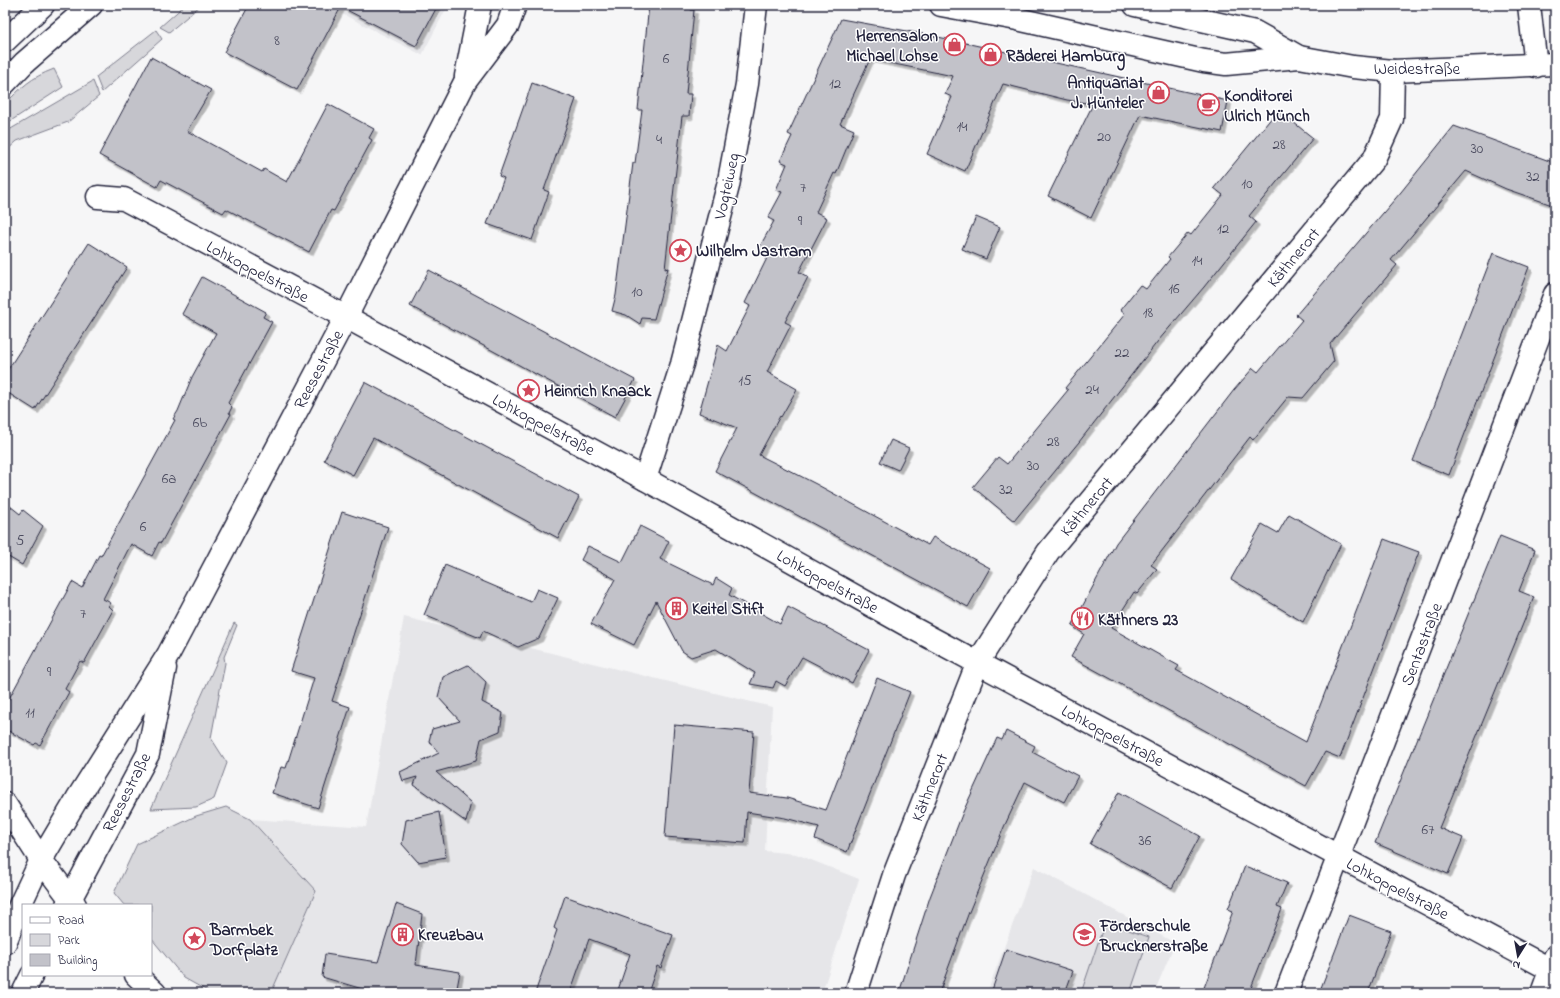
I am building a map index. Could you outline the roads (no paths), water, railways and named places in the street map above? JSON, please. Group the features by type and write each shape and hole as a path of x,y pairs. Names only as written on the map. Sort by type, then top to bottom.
{"street":[{"path":"5,41 43,5"},
{"path":"5,83 24,63 92,5"},
{"name":"Reesestraße","path":"465,82 480,5"},
{"name":"Reesestraße","path":"5,943 20,905 41,860 77,799 168,655 346,317 465,82 508,25 515,5"},
{"name":"Vogteiweg","path":"645,479 682,364 728,186 747,84 756,5"},
{"name":"Weidestraße","path":"941,5 1017,19 1204,61 1226,64 1299,57 1353,68 1392,71 1545,65 1529,5"},
{"name":"Weidestraße","path":"1135,5 1255,32 1299,57"},
{"name":"Käthnerort","path":"856,993 894,875 978,662 1048,552 1374,159 1392,119 1392,71"},
{"name":"Lohkoppelstraße","path":"98,197 124,199 645,479 905,624 1340,856 1553,966"},
{"name":"Sentastraße","path":"1286,993 1555,294"},
{"name":"Reesestraße","path":"71,903 148,754 168,655"},
{"path":"5,804 71,903"},
{"path":"1542,993 1553,966"},
{"path":"23,993 32,976"},
{"path":"137,976 155,993"}],"railway":[{"path":"5,8 8,5"}],"place":[{"name":"Herrensalon Michael Lohse","path":"954,45"},
{"name":"Räderei Hamburg","path":"991,55"},
{"name":"Antiquariat J. Hünteler","path":"1159,92"},
{"name":"Konditorei Ulrich Münch","path":"1208,105"},
{"name":"Wilhelm Jastram","path":"681,250"},
{"name":"Heinrich Knaack","path":"529,390"},
{"name":"Keitel Stift","path":"676,608"},
{"name":"Käthners 23","path":"1083,619"},
{"name":"Kreuzbau","path":"403,934"},
{"name":"Förderschule Brucknerstraße","path":"1085,935"},
{"name":"Barmbek Dorfplatz","path":"195,939"}]}
